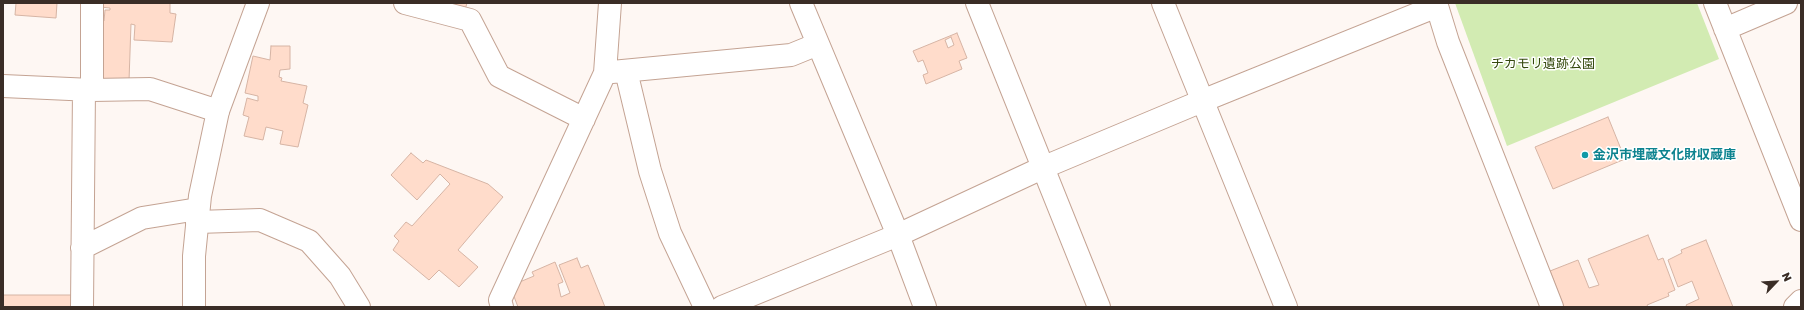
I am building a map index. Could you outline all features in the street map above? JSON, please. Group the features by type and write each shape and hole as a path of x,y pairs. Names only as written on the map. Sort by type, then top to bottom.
{"street":[{"path":"82,307 82,248 92,3"},
{"path":"194,307 194,256 198,216 218,112 258,3"},
{"path":"405,3 470,20 499,76 584,119"},
{"path":"610,3 616,72 667,226 705,307"},
{"path":"801,3 898,235 925,307"},
{"path":"977,3 1099,307"},
{"path":"1163,3 1286,307"},
{"path":"1715,3 1801,220"},
{"path":"1726,29 1786,3"},
{"path":"722,307 898,235 1042,168 1202,100 1436,4 1448,42 1552,307"},
{"path":"616,72 791,55 818,44"},
{"path":"502,307 500,300 584,119 616,72"},
{"path":"3,86 88,90 150,89 218,112"},
{"path":"82,248 142,218 198,216 260,220 309,241 340,276 359,307"},
{"path":"1795,307 1801,301"}],"green space":[{"name":"チカモリ遺跡公園","path":"1455,3 1697,3 1719,59 1507,146"}],"building":[{"path":"16,3 57,3 56,18 15,15"},
{"path":"100,3 170,3 170,13 176,14 172,42 134,40 135,25 131,24 129,81 97,79 102,21 104,21 105,10 110,10 110,8 100,7"},
{"path":"438,3 467,3 465,10"},
{"path":"957,33 967,58 959,61 962,69 926,84 923,75 928,73 923,60 918,62 913,51"},
{"path":"951,37 954,45 948,48 945,40"},
{"path":"271,46 290,46 290,69 280,70 279,77 282,78 281,81 307,86 303,103 308,105 298,147 280,144 283,131 266,127 263,140 244,136 249,117 243,115 247,98 258,101 258,96 245,93 253,56 270,60"},
{"path":"1608,117 1625,159 1553,189 1535,147"},
{"path":"411,153 423,163 426,160 488,184 503,197 458,250 478,267 459,287 439,270 429,280 393,250 399,241 394,236 406,222 412,226 450,184 440,174 417,200 391,175"},
{"path":"1648,235 1658,260 1663,258 1675,290 1668,293 1669,296 1647,305 1648,307 1564,307 1550,271 1578,260 1589,288 1599,285 1588,259"},
{"path":"1706,240 1733,307 1687,307 1686,305 1699,299 1692,281 1678,287 1668,260 1682,253 1681,250"},
{"path":"577,258 581,268 588,265 605,307 518,307 510,286 534,276 532,272 555,262 563,282 558,284 561,297 570,293 559,265"},
{"path":"3,295 73,295 73,307 3,307"}],"place":[{"name":"金沢市埋蔵文化財収蔵庫","path":"1585,155"}]}
